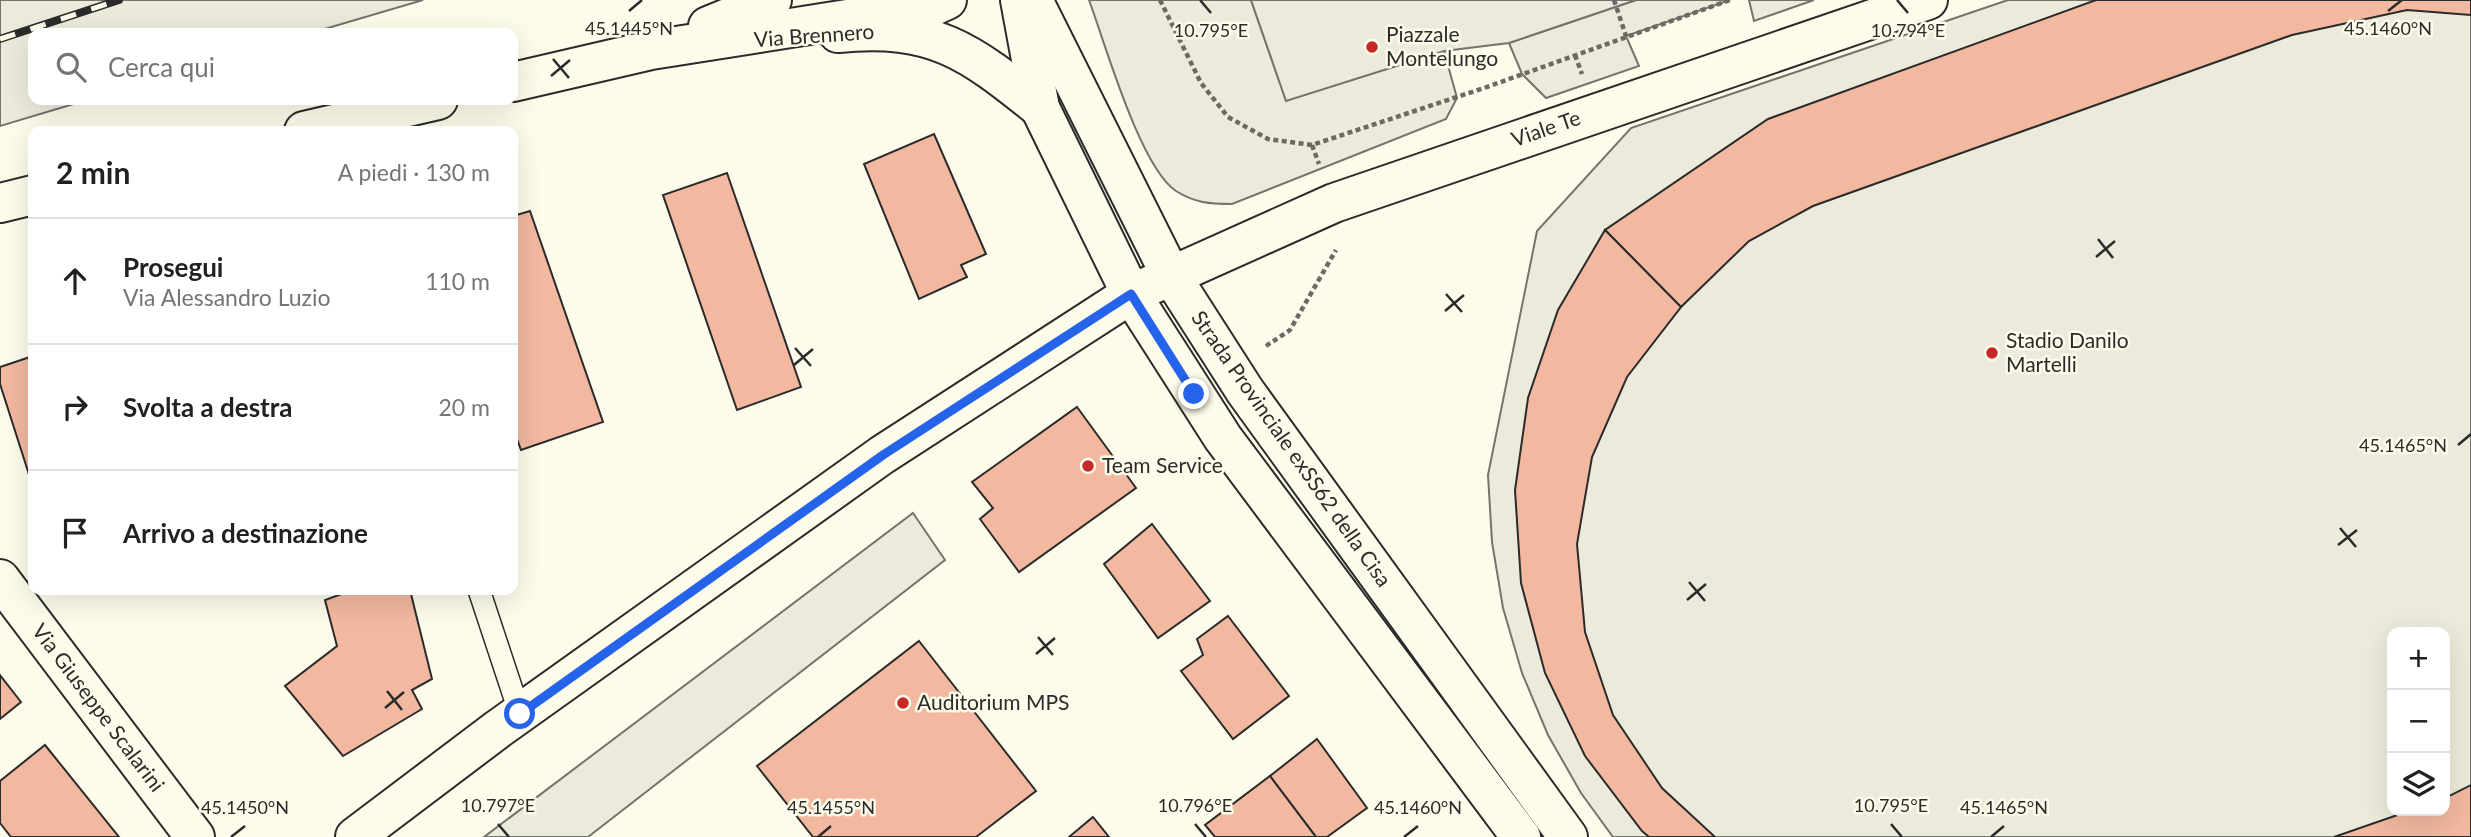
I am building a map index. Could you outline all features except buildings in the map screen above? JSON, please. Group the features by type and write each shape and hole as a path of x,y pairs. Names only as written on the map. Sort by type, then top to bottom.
{"main road":[{"name":"Via Brennero","path":"651,50 772,0"},
{"name":"Via Brennero","path":"518,81 651,50 936,5 947,0"},
{"name":"Strada Provinciale exSS62 della Cisa","path":"1020,0 1040,107 1131,294 1223,438 1521,837"},
{"name":"Strada Provinciale exSS62 della Cisa","path":"1033,0 1170,274 1231,369 1569,837"},
{"name":"Viale Te","path":"355,837 520,714 883,455 1131,294 1170,274 1334,203 1928,0"},
{"name":"Via Brennero","path":"651,50 886,31 928,38 959,48 984,63 1040,107"},
{"path":"326,126 416,105"},
{"path":"0,203 28,196"},
{"name":"Via Giuseppe Scalarini","path":"0,579 195,837"}],"lane":[{"path":"481,595 520,714"}],"path":[{"path":"1160,0 1200,83 1228,117 1268,139 1312,145 1484,88 1730,0"},
{"path":"1614,0 1626,36"},
{"path":"1231,369 1290,331 1337,248"}],"shaded area":[{"path":"0,0 423,0 328,28 28,28 28,105 70,105 0,126"},
{"path":"1089,0 1251,0 1286,100 1444,51 1457,98 1446,119 1232,204 1196,200 1176,191 1149,157 1125,103"},
{"name":"Piazzale Montelungo","path":"1251,0 1636,0 1509,43 1444,51 1286,101"},
{"path":"1636,0 1730,0 1626,36 1639,66 1546,98 1522,74 1509,43"},
{"path":"1749,0 1814,0 1754,21"},
{"name":"Stadio Danilo Martelli","path":"2008,0 2471,0 2471,837 1613,837 1581,793 1548,735 1522,673 1503,608 1492,542 1488,475 1537,231 1631,128"},
{"path":"913,513 945,560 588,837 484,837"}],"railway":[{"path":"34,28 119,0"},
{"path":"0,39 28,30"}],"place":[{"name":"Piazzale Montelungo","path":"1372,47"},
{"name":"Stadio Danilo Martelli","path":"1992,353"},
{"name":"Team Service","path":"1088,466"},
{"name":"Auditorium MPS","path":"903,703"}],"route":[{"path":"520,714 883,455 1131,294 1194,394"}]}
